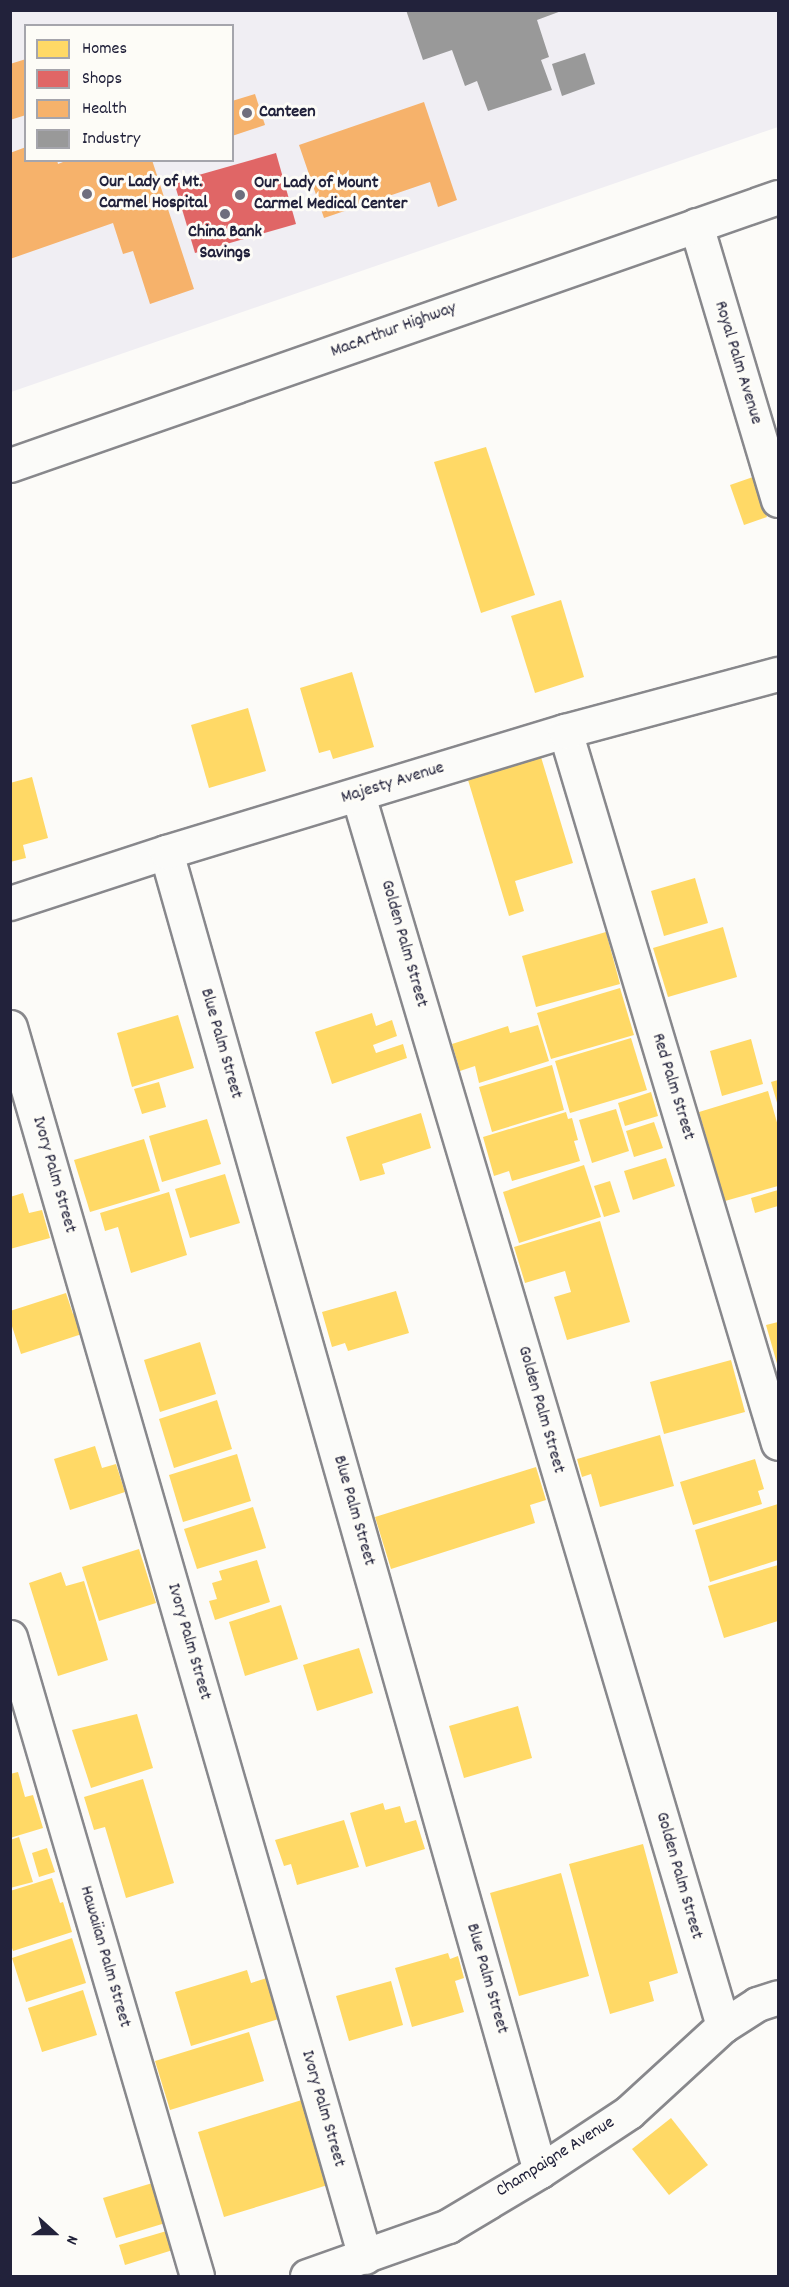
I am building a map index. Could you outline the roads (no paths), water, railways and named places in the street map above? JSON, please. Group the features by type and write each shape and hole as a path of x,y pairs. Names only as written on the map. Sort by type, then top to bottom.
{"main road":[{"name":"MacArthur Highway","path":"10,465 778,197"},
{"name":"Royal Palm Avenue","path":"696,225 778,500"},
{"name":"Majesty Avenue","path":"10,903 166,852 565,731 778,674"},
{"name":"Red Palm Street","path":"565,731 778,1443"},
{"name":"Golden Palm Street","path":"358,795 723,2026"},
{"name":"Blue Palm Street","path":"166,852 540,2171"},
{"name":"Ivory Palm Street","path":"10,1028 365,2257"},
{"name":"Hawaiian Palm Street","path":"10,1637 197,2277"},
{"name":"Champaigne Avenue","path":"308,2277 448,2226 540,2171 629,2112 723,2026 757,2004 778,1996"}],"place":[{"name":"Canteen","path":"247,113"},
{"name":"Our Lady of Mt. Carmel Hospital","path":"87,194"},
{"name":"Our Lady of Mount Carmel Medical Center","path":"240,195"},
{"name":"China Bank Savings","path":"225,214"}]}
